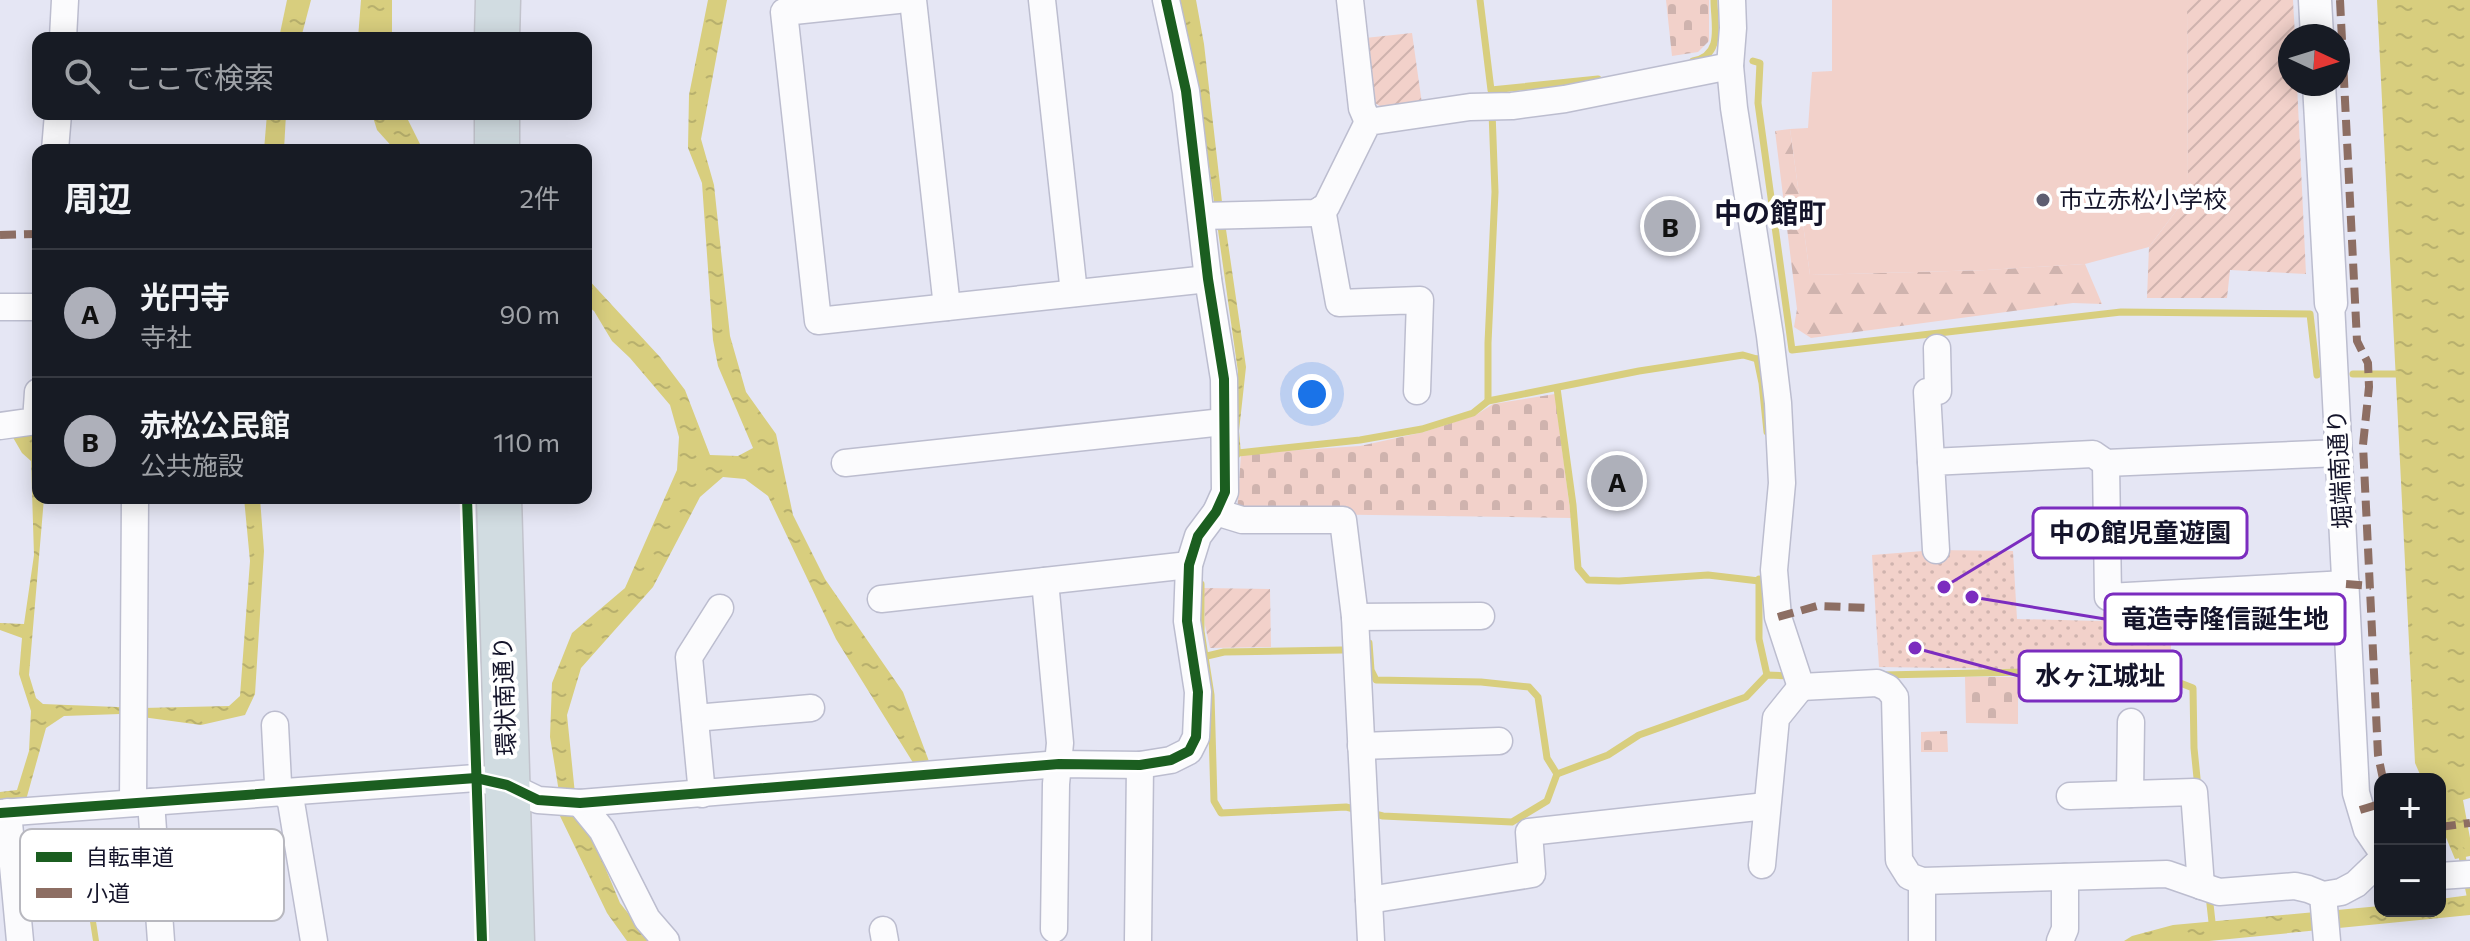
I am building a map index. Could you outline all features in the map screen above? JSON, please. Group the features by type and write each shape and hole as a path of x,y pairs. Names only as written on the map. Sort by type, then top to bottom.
{"highway":[{"path":"497,32 498,0"},
{"path":"497,120 497,144"},
{"name":"環状南通り","path":"499,504 512,941"}],"street":[{"path":"63,32 65,0"},
{"path":"898,0 784,12 818,321 1208,279"},
{"path":"913,0 947,307"},
{"path":"1042,0 1074,293"},
{"path":"1166,0 1214,216 1208,279 1224,379 1225,515"},
{"path":"1214,216 1315,213 1326,207 1368,122 1362,108 1350,0"},
{"path":"1732,0 1730,66 1773,358 1782,483 1774,570 1778,617 1799,679 1776,718 1762,865"},
{"path":"2315,0 2316,24"},
{"path":"1368,122 1565,99 1730,66"},
{"name":"堀端南通り","path":"2320,96 2356,793 2367,830 2377,845"},
{"path":"56,144 58,120"},
{"path":"1322,209 1339,303 1420,300 1417,391"},
{"path":"0,307 32,307"},
{"path":"1936,550 1927,392 1938,391 1937,348"},
{"path":"19,423 32,402"},
{"path":"845,463 1223,422"},
{"path":"1931,462 2093,454 2106,463 2339,453"},
{"path":"2106,463 2108,597 2346,584"},
{"path":"135,504 133,711 146,829"},
{"path":"20,941 4,813 476,778 507,785 538,800 571,802 1059,764 1140,765 1171,760 1189,751 1196,737 1198,692 1187,621 1189,565 1198,536 1225,515"},
{"path":"1225,515 1242,520 1343,520 1355,617 1371,941"},
{"path":"881,599 1189,565"},
{"path":"1045,581 1060,743 1056,784 1054,929"},
{"path":"702,794 689,657 720,608"},
{"path":"1355,617 1481,616"},
{"path":"1799,679 1877,683 1888,688 1895,697 1899,860 1909,876 1922,881 2167,874 2210,889 2295,886 2308,889 2323,901 2326,938"},
{"path":"695,718 811,708"},
{"path":"2130,794 2131,722"},
{"path":"275,725 278,783 291,802 314,941"},
{"path":"1361,746 1499,741"},
{"path":"1138,941 1140,765"},
{"path":"2070,796 2194,792 2210,889"},
{"path":"571,802 602,830 647,919 666,941"},
{"path":"1369,900 1532,874 1529,832 1766,806"},
{"path":"2323,901 2356,884 2374,867"},
{"path":"2060,941 2065,929 2065,877"},
{"path":"1922,881 1922,941"},
{"path":"158,921 161,941"}],"green space":[{"path":"1666,0 1709,0 1709,41 1698,52 1672,56"},
{"name":"市立赤松小学校","path":"1832,0 2187,0 2188,195 2149,247 2085,264 1810,275 1790,129 1808,128 1812,72 1832,71"},
{"path":"2187,0 2293,0 2294,24 2278,24 2278,96 2298,96 2306,274 2230,270 2227,298 2147,298 2149,247 2188,195"},
{"path":"1412,33 1422,104 1383,108 1370,100 1365,38"},
{"path":"1790,129 1810,275 2085,264 2102,304 2073,303 1811,338 1794,327 1797,309 1775,131"},
{"path":"1555,394 1571,518 1237,513 1241,454 1360,446 1424,432 1476,415 1493,404"},
{"path":"1936,550 2013,551 2017,619 2101,621 2105,606 2171,604 2171,677 2018,669 1879,667 1872,555"},
{"path":"1204,588 1270,589 1271,647 1210,648 1205,625"},
{"path":"1965,677 2018,677 2018,724 1966,723"},
{"path":"1947,731 1948,752 1921,752 1921,732"}],"water":[{"path":"287,0 311,0 303,32 280,32"},
{"path":"361,0 392,0 392,32 358,32"},
{"path":"708,0 727,0 701,139 714,185 730,336 746,392 776,434 793,515 825,579 903,692 930,764 917,769 836,639 768,496 745,479 723,477 700,497 653,587 581,668 567,715 575,794 559,792 550,737 552,683 572,633 625,588 677,470 679,437 670,405 612,341 592,310 592,283 660,357 685,390 710,455 738,456 753,448 718,366 713,340 702,183 688,148 689,95"},
{"path":"1179,0 1196,0 1246,367 1239,431 1241,454 1236,464 1232,430 1238,372 1200,103"},
{"path":"2377,0 2470,0 2470,798 2463,800 2470,856 2455,859 2446,837 2446,773 2419,773 2415,763"},
{"path":"266,120 286,120 284,144 264,144"},
{"path":"374,120 408,120 420,144 390,144 377,130"},
{"path":"4,422 32,432 32,492 31,461 22,453"},
{"path":"32,504 43,504 29,675 36,698 43,704 142,708 229,706 240,696 250,561 245,504 260,504 264,551 255,694 245,715 201,725 120,714 64,716 46,728 26,800 0,804 0,792 17,790 29,751 31,711 19,674 22,638 0,630 0,623 24,624 34,555"},
{"path":"574,811 594,841 620,903 650,941 627,941 607,913 559,814"},
{"path":"2470,895 2470,915 2209,941 2124,941 2173,925 2374,907 2374,917 2446,917 2446,898"},
{"path":"90,921 96,921 99,941 93,941"}],"waterway":[{"path":"1480,0 1491,90 1598,79"},
{"path":"1693,61 1703,58 1713,45 1716,28 1714,0"},
{"path":"1753,61 1760,63 1758,103 1792,350 2121,312 2310,314 2317,375"},
{"path":"1488,401 1495,192 1492,112"},
{"path":"1238,453 1360,440 1422,429 1473,413 1488,401 1639,371 1743,355 1766,358"},
{"path":"1757,359 1767,432"},
{"path":"2353,374 2396,374"},
{"path":"1557,388 1578,568 1588,580 1708,575 1759,581"},
{"path":"1759,579 1759,639 1767,675"},
{"path":"1201,584 1201,631 1211,695 1214,801 1221,813 1346,807 1383,816 1512,822 1547,801 1557,774"},
{"path":"1369,643 1371,670 1376,680 1481,682 1529,687 1538,697 1547,758 1557,774"},
{"path":"1207,656 1224,652 1342,650"},
{"path":"1883,675 2025,672 2170,679 2193,688 2198,788"},
{"path":"1557,774 1608,755 1639,735 1746,697 1767,675 1791,676"},
{"path":"2461,851 2470,895"},
{"path":"2209,895 2213,931"}],"marked path":[{"path":"2340,0 2357,341 2368,363 2369,387 2363,445 2378,755 2382,773"},
{"path":"0,235 32,234"},
{"path":"2346,584 2371,586"},
{"path":"1778,617 1817,606 1872,608"},
{"path":"2360,810 2374,806"},
{"path":"2446,826 2470,823"}],"cycle path":[{"path":"0,813 476,778 507,785 538,800 580,803 1059,764 1140,765 1171,760 1189,751 1196,737 1198,692 1187,621 1189,565 1198,536 1216,512 1225,492 1224,379 1208,279 1186,91 1166,0"},
{"path":"467,504 482,941"}],"place":[{"name":"市立赤松小学校","path":"2043,200"},
{"name":"赤松公民館","path":"1670,226"},
{"name":"光円寺","path":"1617,481"},
{"name":"中の館児童遊園","path":"1944,587"},
{"name":"竜造寺隆信誕生地","path":"1972,597"},
{"name":"水ヶ江城址","path":"1915,648"}],"district":[{"name":"中の館町","path":"1770,213"}]}
